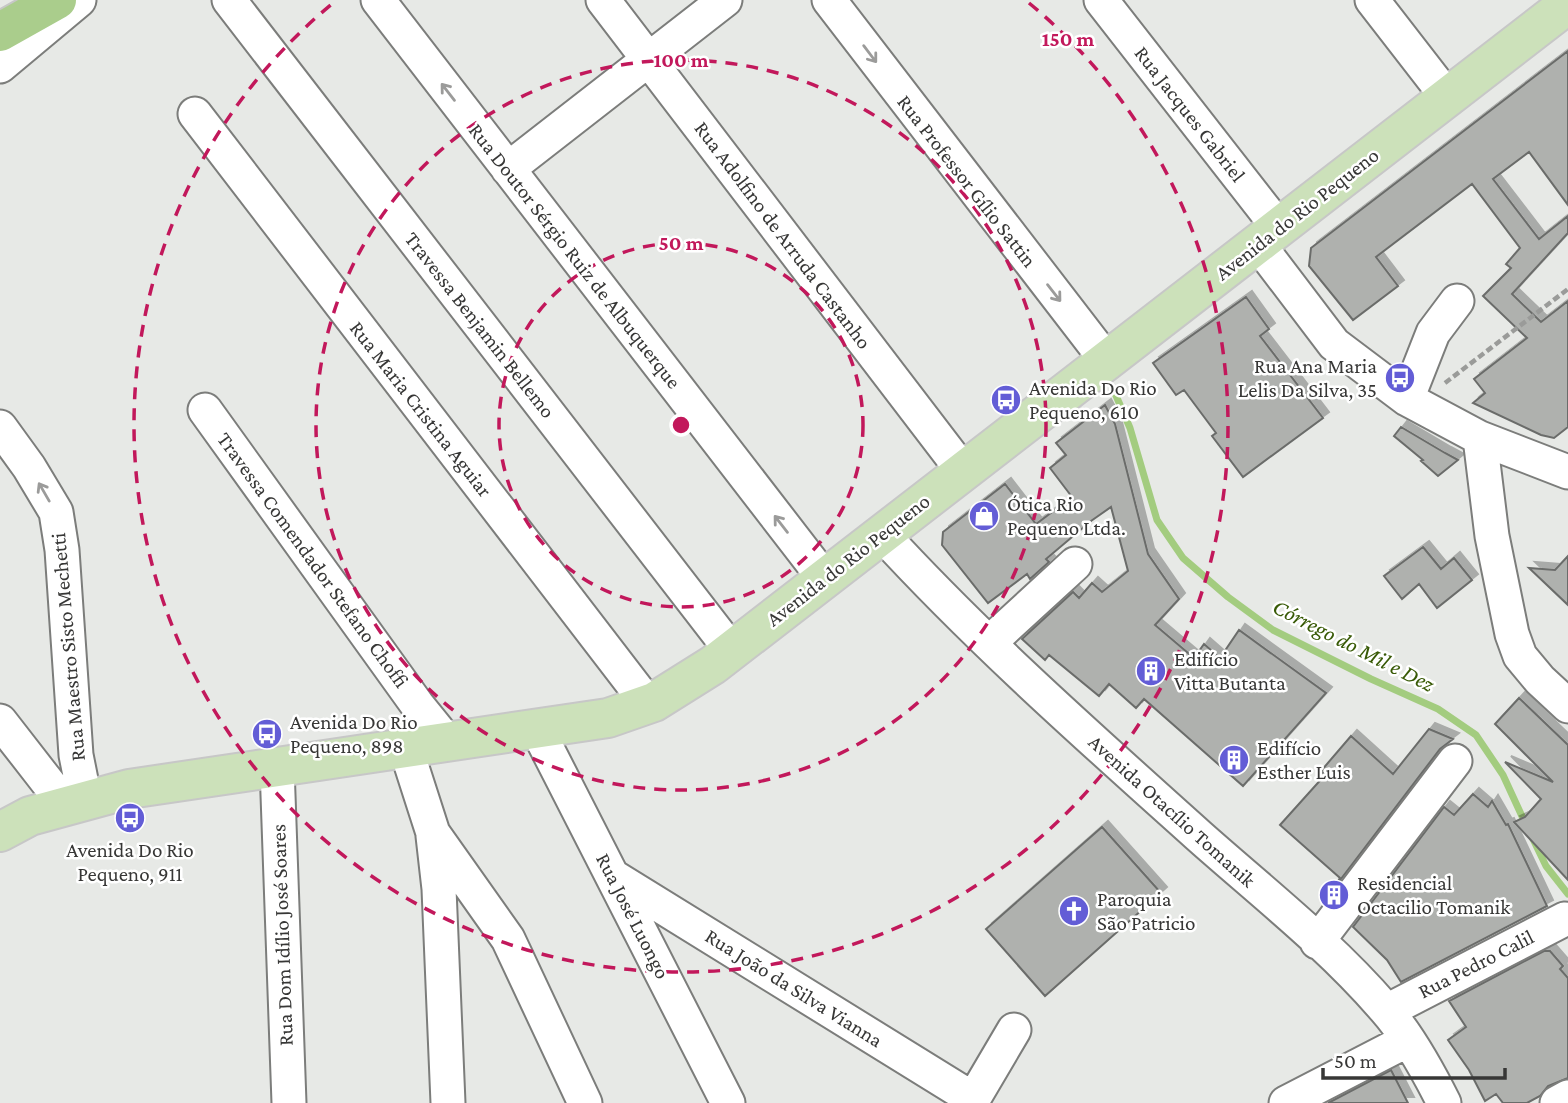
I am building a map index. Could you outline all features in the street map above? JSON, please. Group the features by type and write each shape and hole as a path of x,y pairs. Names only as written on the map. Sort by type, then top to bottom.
{"highway":[{"path":"0,18 21,0"},
{"path":"0,32 57,0"}],"main road":[{"name":"Avenida do Rio Pequeno","path":"0,832 30,816 130,789 608,718 648,704 692,678 731,650 1568,4"}],"street":[{"path":"0,66 79,0"},
{"name":"Travessa Benjamin Bellemo","path":"229,0 731,650"},
{"name":"Rua Doutor Sérgio Ruiz de Albuquerque","path":"378,0 824,578"},
{"name":"Rua Adolfino de Arruda Castanho","path":"603,0 963,471"},
{"path":"508,169 725,0"},
{"name":"Rua Professor Gílio Sattin","path":"829,0 1107,361"},
{"name":"Rua Jacques Gabriel","path":"1101,0 1269,236 1334,344 1411,402 1480,438 1563,465"},
{"path":"1372,0 1448,98"},
{"name":"Rua Maria Cristina Aguiar","path":"195,114 648,704"},
{"path":"1411,402 1433,334 1457,301"},
{"name":"Travessa Comendador Stefano Choffi","path":"205,410 418,706 448,743"},
{"name":"Rua Maestro Sisto Mechetti","path":"0,427 29,467 56,512 62,550 76,755 76,802"},
{"path":"1480,438 1492,536 1512,634 1520,656 1540,680 1568,706"},
{"name":"Avenida Otacílio Tomanik","path":"881,533 953,610 1083,732 1317,942 1387,1011 1430,1075 1444,1103"},
{"path":"989,643 1075,564"},
{"path":"0,721 49,784 76,802"},
{"name":"Rua José Luongo","path":"537,729 728,1103"},
{"path":"406,749 433,833 439,889 448,1103"},
{"path":"1317,942 1455,761"},
{"name":"Rua Dom Idílio José Soares","path":"277,767 289,1103"},
{"path":"433,833 508,939 584,1103"},
{"name":"Rua João da Silva Vianna","path":"614,877 972,1101"},
{"name":"Rua Pedro Calil","path":"1387,1011 1565,919"},
{"path":"972,1101 1014,1030"},
{"path":"1286,1103 1408,1040"},
{"path":"1557,1103 1568,1097"}],"path":[{"path":"1411,402 1568,289"}],"building":[{"path":"1568,51 1568,205 1529,152 1493,179 1539,239 1568,216 1568,233 1512,294 1541,322 1568,301 1568,427 1554,438 1541,435 1473,403 1485,393 1474,379 1527,338 1483,296 1511,268 1506,264 1520,248 1472,184 1376,257 1398,286 1353,320 1309,266 1311,248"},
{"path":"1246,297 1269,329 1260,336 1323,418 1243,477 1212,436 1216,433 1184,390 1176,395 1153,363"},
{"path":"1105,405 1115,424 1148,554 1179,599 1155,625 1194,658 1204,644 1220,658 1239,630 1326,693 1243,786 1144,699 1136,708 1109,684 1099,696 1049,655 1045,660 1022,639 1073,592 1079,598 1092,583 1102,592 1128,571 1111,507 1046,559 1049,562 1030,579 1027,574 988,603 942,545 943,532 1005,484 1036,524 1072,497 1050,468 1066,455 1056,443"},
{"path":"1401,427 1458,460 1438,476 1394,436"},
{"path":"1423,547 1441,569 1454,558 1472,580 1437,608 1419,584 1402,599 1384,576"},
{"path":"1568,556 1568,605 1529,568 1555,570"},
{"path":"1519,698 1568,745 1568,880 1514,822 1525,817 1541,799 1505,762 1553,782 1495,724"},
{"path":"1429,729 1453,739 1440,749 1331,892 1340,878 1280,825 1325,775 1321,771 1351,736 1393,774"},
{"path":"1473,794 1488,807 1492,801 1506,825 1508,824 1547,906 1401,982 1387,960 1353,927 1444,807 1454,815"},
{"name":"Paroquia São Patricio","path":"1102,827 1161,893 1045,996 986,929"},
{"path":"1544,951 1550,951 1563,966 1560,969 1568,978 1568,1078 1548,1086 1540,1096 1527,1103 1503,1103 1496,1094 1485,1101 1469,1070 1448,1040 1466,1027 1449,1001"},
{"path":"1391,1070 1408,1103 1328,1103"}],"waterway":[{"name":"Córrego do Mil e Dez","path":"1114,391 1130,428 1157,520 1183,558 1228,597 1273,630 1438,709 1476,735 1503,775 1526,825"},
{"name":"Córrego do Mil e Dez","path":"1533,839 1546,866 1568,894"}],"place":[{"name":"Rua Ana Maria Lelis Da Silva, 35","path":"1400,378"},
{"name":"Avenida Do Rio Pequeno, 610","path":"1006,400"},
{"name":"Ótica Rio Pequeno Ltda.","path":"984,516"},
{"name":"Edifício Vitta Butanta","path":"1151,671"},
{"name":"Avenida Do Rio Pequeno, 898","path":"267,734"},
{"name":"Edifício Esther Luis","path":"1234,760"},
{"name":"Avenida Do Rio Pequeno, 911","path":"130,818"},
{"name":"Residencial Octacilio Tomanik","path":"1334,895"},
{"name":"Paroquia São Patricio","path":"1074,911"}]}
